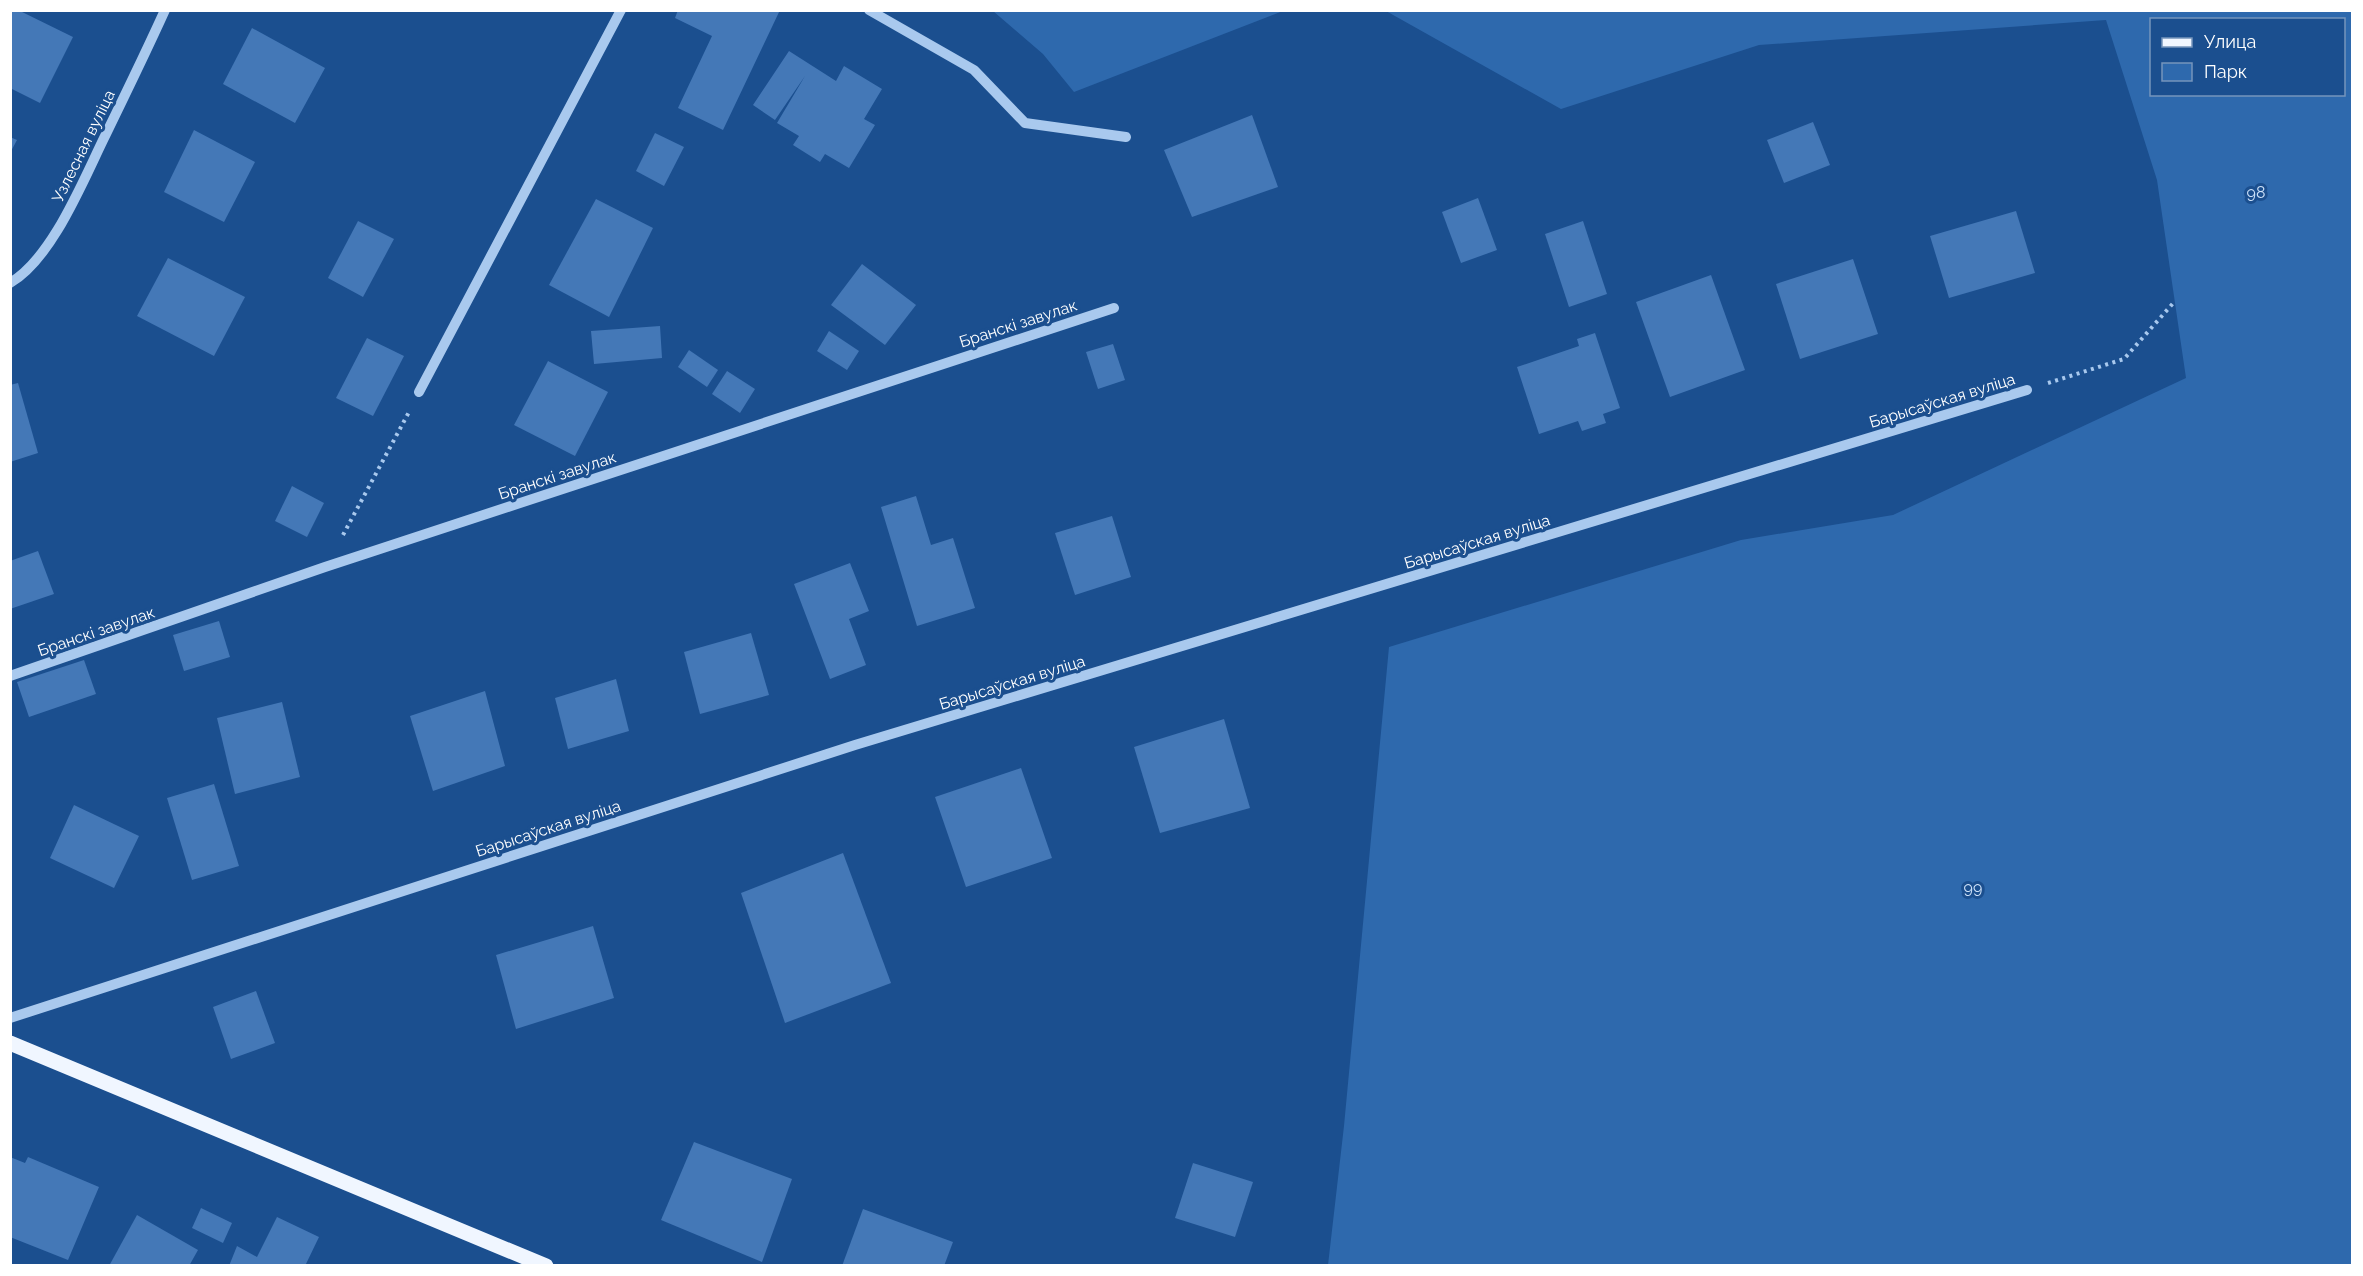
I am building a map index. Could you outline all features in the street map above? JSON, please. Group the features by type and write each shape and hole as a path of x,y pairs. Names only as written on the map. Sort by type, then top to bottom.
{"main road":[{"path":"10,1043 546,1266"}],"street":[{"name":"Узлесная вуліца","path":"10,283 18,278 47,246 71,205 165,10"},
{"path":"419,392 621,10"},
{"path":"869,10 974,70 1025,123 1126,137"},
{"name":"Бранскі завулак","path":"10,676 325,567 1114,308"},
{"name":"Барысаўская вуліца","path":"10,1018 855,745 2028,390"}],"path":[{"path":"2028,390 2124,359 2175,301"},
{"path":"325,567 419,392"}],"green space":[{"path":"993,11 1283,11 1074,92 1043,54"},
{"name":"99","path":"1386,11 2352,11 2352,1265 1328,1265 1344,1126 1389,647 1741,540 1893,515 2186,378 2157,180 2106,20 1759,45 1561,109"}],"building":[{"path":"10,10 18,10 73,37 40,103 10,88"},
{"path":"678,10 780,10 723,130 678,108 712,36 675,18"},
{"path":"252,28 325,68 295,123 223,84"},
{"path":"789,51 836,81 844,66 882,89 864,119 875,125 849,168 825,154 820,162 793,145 799,136 777,123 805,76 775,120 753,105"},
{"path":"1252,115 1278,187 1192,217 1164,150"},
{"path":"1813,122 1830,165 1784,183 1767,140"},
{"path":"194,130 255,162 224,222 164,192"},
{"path":"655,133 684,147 664,186 636,171"},
{"path":"10,137 17,140 10,153"},
{"path":"1478,198 1497,250 1461,263 1442,212"},
{"path":"596,199 653,228 609,317 549,285"},
{"path":"2016,211 2035,273 1949,298 1930,236"},
{"path":"358,221 394,239 363,297 328,278"},
{"path":"1583,221 1607,294 1569,307 1545,234"},
{"path":"168,258 245,297 214,356 137,316"},
{"path":"1853,259 1878,334 1800,359 1776,284"},
{"path":"862,264 916,305 885,345 831,305"},
{"path":"1711,275 1745,370 1670,397 1636,302"},
{"path":"660,326 662,358 594,364 591,331"},
{"path":"829,331 859,351 847,370 817,351"},
{"path":"1595,333 1620,408 1603,414 1606,423 1582,431 1578,421 1539,434 1517,367 1579,346 1577,339"},
{"path":"367,338 404,356 373,416 336,398"},
{"path":"1113,344 1125,380 1098,389 1086,352"},
{"path":"689,350 718,370 707,387 678,367"},
{"path":"548,361 608,392 575,456 514,425"},
{"path":"727,371 755,389 740,413 712,394"},
{"path":"18,383 38,453 10,462 10,385"},
{"path":"292,486 324,503 307,537 275,521"},
{"path":"916,496 931,545 953,538 975,608 917,626 881,507"},
{"path":"1112,516 1131,577 1075,595 1055,533"},
{"path":"38,551 54,594 10,609 10,561"},
{"path":"850,563 869,611 849,619 866,665 830,679 794,584"},
{"path":"219,621 230,657 184,671 173,635"},
{"path":"751,633 769,695 700,714 684,652"},
{"path":"84,660 96,694 29,717 17,682"},
{"path":"616,679 629,731 568,749 555,698"},
{"path":"485,691 505,766 433,791 410,716"},
{"path":"282,702 300,777 235,794 217,718"},
{"path":"1224,719 1250,808 1160,833 1134,747"},
{"path":"1021,768 1052,858 966,887 935,797"},
{"path":"214,784 239,866 192,880 167,798"},
{"path":"74,805 139,836 114,888 50,858"},
{"path":"843,853 891,983 785,1023 741,893"},
{"path":"593,926 614,998 516,1029 496,955"},
{"path":"256,991 275,1043 231,1059 213,1007"},
{"path":"694,1142 792,1179 762,1262 661,1220"},
{"path":"10,1157 25,1163 28,1157 99,1187 68,1260 10,1237"},
{"path":"1193,1163 1253,1182 1235,1237 1175,1218"},
{"path":"201,1208 232,1223 223,1243 192,1228"},
{"path":"863,1209 953,1242 944,1266 842,1266"},
{"path":"137,1215 198,1250 189,1266 109,1266"},
{"path":"277,1217 319,1237 305,1266 229,1266 237,1246 257,1257"}],"park label":[{"name":"98","path":"2256,192"}]}
